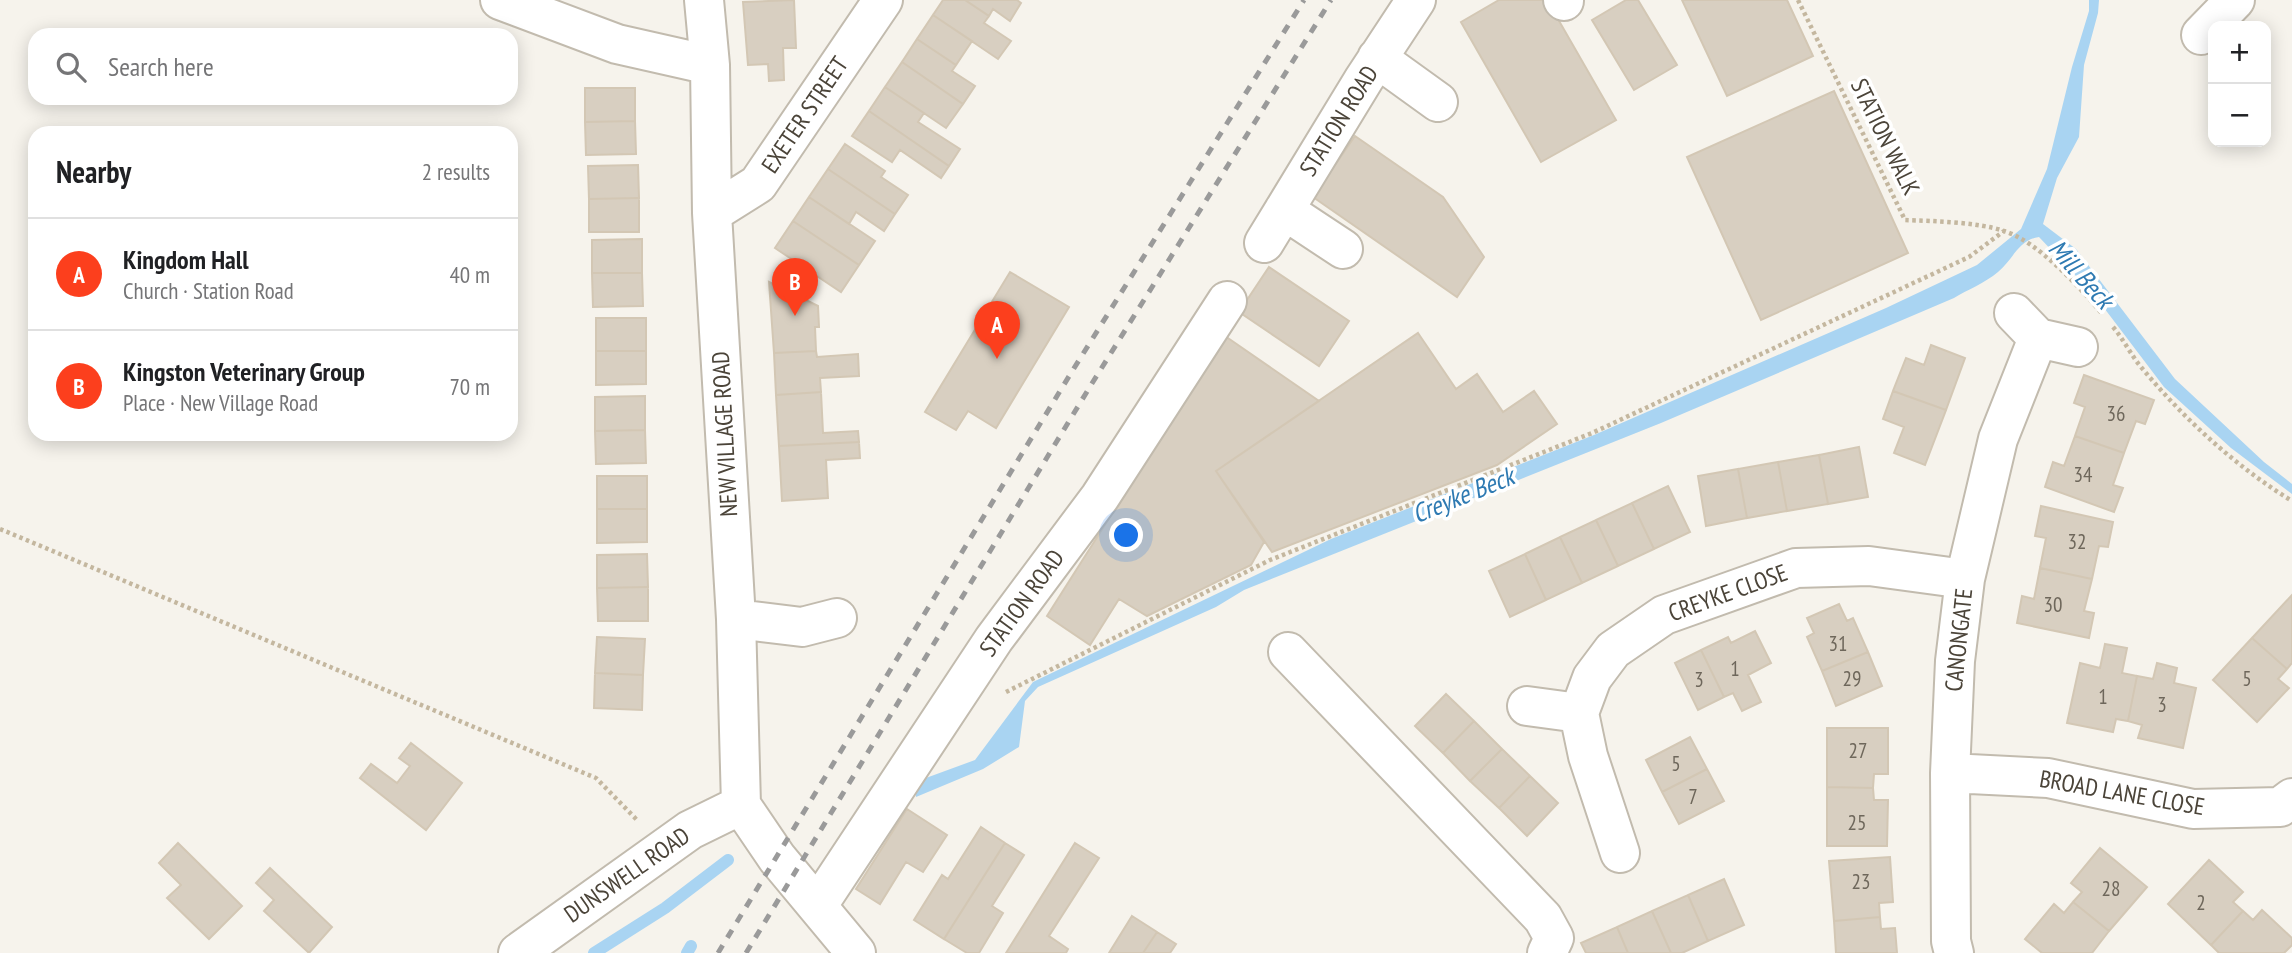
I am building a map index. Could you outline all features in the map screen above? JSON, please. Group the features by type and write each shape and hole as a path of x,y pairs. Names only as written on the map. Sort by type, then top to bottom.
{"street":[{"path":"500,0 617,44 710,65"},
{"name":"NEW VILLAGE ROAD","path":"704,0 710,65 712,213 736,619 741,805"},
{"name":"EXETER STREET","path":"712,213 758,184 883,0"},
{"name":"STATION ROAD","path":"1264,243 1377,58 1416,0"},
{"path":"2200,35 2235,0"},
{"path":"1377,58 1438,102"},
{"path":"1284,210 1343,249"},
{"name":"STATION ROAD","path":"818,905 994,639 1100,497 1227,301"},
{"name":"CANONGATE","path":"1954,953 1951,941 1950,773 1955,661 1965,579 2026,325 2078,347"},
{"name":"CREYKE CLOSE","path":"1579,713 1592,678 1613,650 1664,615 1796,568 1869,566 1965,579"},
{"path":"736,619 802,627 837,618"},
{"path":"1288,652 1543,918 1554,938 1547,953"},
{"path":"1527,706 1579,713 1587,756 1618,854"},
{"name":"BROAD LANE CLOSE","path":"1950,773 2048,778 2193,809 2280,807 2292,798"},
{"path":"741,805 777,858 855,953"},
{"name":"DUNSWELL ROAD","path":"518,953 690,830 741,805"}],"path":[{"name":"STATION WALK","path":"1798,0 1905,220 1940,221 2004,231 2036,249 2084,291 2124,340 2140,365 2184,415 2259,481 2292,501"},
{"path":"997,696 1270,560 1592,433 1969,257 2004,231"},
{"path":"0,529 596,778 665,848"}],"water":[{"name":"Mill Beck","path":"2089,0 2099,0 2084,65 2079,137 2057,178 2043,224 2076,249 2175,379 2264,462 2292,484 2292,494 2231,448 2164,387 2095,296 2039,237 2021,246 1993,276 1954,298 1661,423 1244,590 1216,607 1038,687 1025,701 1019,747 983,769 916,797 915,782 975,760 1033,682 1331,539 1594,435 1886,308 1977,265 2021,229 2047,169 2089,11"}],"building":[{"path":"794,0 796,48 783,48 784,80 769,81 768,64 748,65 743,2"},
{"path":"943,0 965,0 989,16 984,23 1011,41 998,59 933,15"},
{"path":"965,0 1017,0 1021,3 1010,21 993,9 989,16"},
{"path":"1499,0 1547,0 1616,120 1541,162 1461,22"},
{"path":"1626,0 1638,0 1677,65 1634,90 1592,20"},
{"path":"1682,0 1787,0 1813,56 1727,96"},
{"path":"933,15 972,41 956,65 917,39"},
{"path":"917,39 956,65 952,71 975,86 963,104 902,62"},
{"path":"902,62 963,104 946,128 885,87"},
{"path":"885,87 924,113 918,122 960,149 949,166 869,111"},
{"path":"585,88 635,88 635,121 585,122"},
{"path":"1834,91 1908,253 1761,320 1687,157"},
{"path":"869,111 949,166 941,178 900,150 892,162 852,136"},
{"path":"635,121 636,154 586,155 585,122"},
{"path":"1355,136 1443,197 1484,257 1457,297 1313,197"},
{"path":"845,144 885,171 881,177 908,195 895,214 828,169"},
{"path":"638,165 639,198 589,199 588,166"},
{"path":"828,169 895,214 884,231 856,212 849,224 809,197"},
{"path":"809,197 875,241 859,265 793,221"},
{"path":"639,198 639,232 589,232 589,199"},
{"path":"793,221 859,265 841,292 775,248"},
{"path":"642,239 642,273 592,273 592,240"},
{"path":"1269,267 1349,321 1319,366 1239,312"},
{"path":"1010,272 1069,307 996,428 968,411 956,430 925,412"},
{"path":"592,273 642,273 643,306 593,307"},
{"path":"769,282 818,306 816,351 774,353"},
{"path":"596,318 646,318 646,351 596,351"},
{"path":"1418,333 1456,389 1477,374 1503,412 1534,391 1557,424 1497,465 1272,552 1216,471"},
{"path":"1225,336 1319,401 1216,471 1264,542 1251,565 1147,616 1119,599 1090,645 1047,616"},
{"path":"1931,345 1965,358 1946,410 1893,391 1906,358 1924,365"},
{"path":"596,351 646,351 646,384 596,385"},
{"path":"816,351 817,357 858,354 859,376 820,378 821,392 776,395 774,353"},
{"path":"2084,375 2154,400 2145,424 2136,421 2124,453 2075,436 2085,407 2074,403"},
{"path":"1893,391 1946,410 1925,465 1894,453 1904,427 1883,419"},
{"path":"821,392 823,433 858,431 859,442 779,446 776,395"},
{"path":"645,396 645,430 595,431 595,397"},
{"path":"645,430 646,463 596,464 595,431"},
{"path":"2075,436 2124,453 2113,485 2123,488 2114,512 2045,487 2053,462 2064,466"},
{"path":"859,442 860,458 826,460 828,498 782,501 779,446"},
{"path":"1859,447 1868,497 1828,504 1819,455"},
{"path":"1819,455 1828,504 1787,511 1778,462"},
{"path":"1778,462 1787,511 1747,518 1738,469"},
{"path":"1738,469 1747,518 1706,526 1698,476"},
{"path":"597,476 647,476 647,509 597,509"},
{"path":"1668,486 1690,532 1654,549 1632,503"},
{"path":"1632,503 1654,549 1618,566 1596,520"},
{"path":"2041,506 2113,522 2108,547 2099,546 2092,579 2040,568 2046,538 2035,536"},
{"path":"597,509 647,509 647,542 597,543"},
{"path":"1596,520 1618,566 1582,583 1560,537"},
{"path":"1560,537 1582,583 1546,600 1525,554"},
{"path":"647,554 648,587 597,588 597,555"},
{"path":"1525,554 1546,600 1510,617 1489,571"},
{"path":"2040,568 2092,579 2084,611 2094,613 2089,638 2017,623 2022,596 2034,599"},
{"path":"648,587 648,621 598,621 597,588"},
{"path":"2292,595 2292,663 2287,669 2252,638"},
{"path":"1839,604 1847,621 1853,618 1868,652 1822,671 1807,637 1814,633 1807,618"},
{"path":"1755,631 1771,663 1748,675 1761,702 1742,711 1733,693 1724,697 1701,650 1728,637 1731,643"},
{"path":"597,637 645,639 643,675 595,673"},
{"path":"2252,638 2287,669 2278,679 2289,688 2257,722 2213,680"},
{"path":"2105,644 2127,648 2122,673 2137,676 2128,721 2116,719 2113,732 2067,723 2080,663 2100,668"},
{"path":"1701,650 1724,697 1698,710 1675,663"},
{"path":"1868,652 1882,686 1836,706 1822,671"},
{"path":"2157,663 2177,668 2174,683 2196,688 2183,748 2138,738 2142,725 2128,721 2137,676 2153,679"},
{"path":"595,673 643,675 642,710 594,708"},
{"path":"1446,694 1474,721 1443,753 1415,726"},
{"path":"1474,721 1502,749 1470,781 1443,753"},
{"path":"1827,728 1888,728 1888,774 1874,774 1873,788 1827,787"},
{"path":"1690,737 1707,769 1662,792 1646,760"},
{"path":"411,743 462,783 426,830 360,778 371,764 397,783 410,766 399,758"},
{"path":"1502,749 1530,776 1499,808 1470,781"},
{"path":"1707,769 1724,801 1679,824 1662,792"},
{"path":"1530,776 1558,803 1527,836 1499,808"},
{"path":"1827,787 1873,788 1874,800 1888,800 1887,846 1827,846"},
{"path":"907,809 947,835 923,872 906,862 880,904 856,889"},
{"path":"981,827 1005,843 944,939 914,920 942,875 948,879"},
{"path":"178,843 242,906 209,939 167,898 181,885 159,863"},
{"path":"1005,843 1024,855 992,906 1003,913 979,953 967,953 944,939"},
{"path":"1075,843 1099,858 1049,936 1068,949 1066,953 1006,953"},
{"path":"2100,848 2147,887 2109,931 2073,902 2082,892 2071,883"},
{"path":"1890,857 1893,902 1879,903 1880,917 1834,921 1829,861"},
{"path":"2209,860 2243,892 2233,902 2243,911 2211,945 2168,904"},
{"path":"270,868 332,927 309,953 264,911 274,900 256,883"},
{"path":"1724,879 1744,925 1708,941 1688,895"},
{"path":"1688,895 1708,941 1682,953 1671,953 1652,911"},
{"path":"2073,902 2109,931 2092,953 2042,953 2025,939 2054,904 2064,913"},
{"path":"2262,910 2292,938 2292,945 2284,953 2219,953 2211,945 2243,911 2253,920"},
{"path":"1652,911 1671,953 1628,953 1617,927"},
{"path":"1132,916 1157,932 1143,953 1109,953"},
{"path":"1880,917 1881,929 1895,928 1897,953 1836,953 1834,921"},
{"path":"1617,927 1628,953 1586,953 1581,943"},
{"path":"1157,932 1176,944 1170,953 1143,953"}],"waterway":[{"name":"Creyke Beck","path":"594,953 665,908 728,860"},
{"path":"687,953 691,946"}],"railway":[{"path":"718,953 1071,373 1304,0"},
{"path":"746,953 1091,385 1331,0"}],"place":[{"name":"Kingston Veterinary Group","path":"795,316"},
{"name":"Kingdom Hall","path":"997,359"}]}
